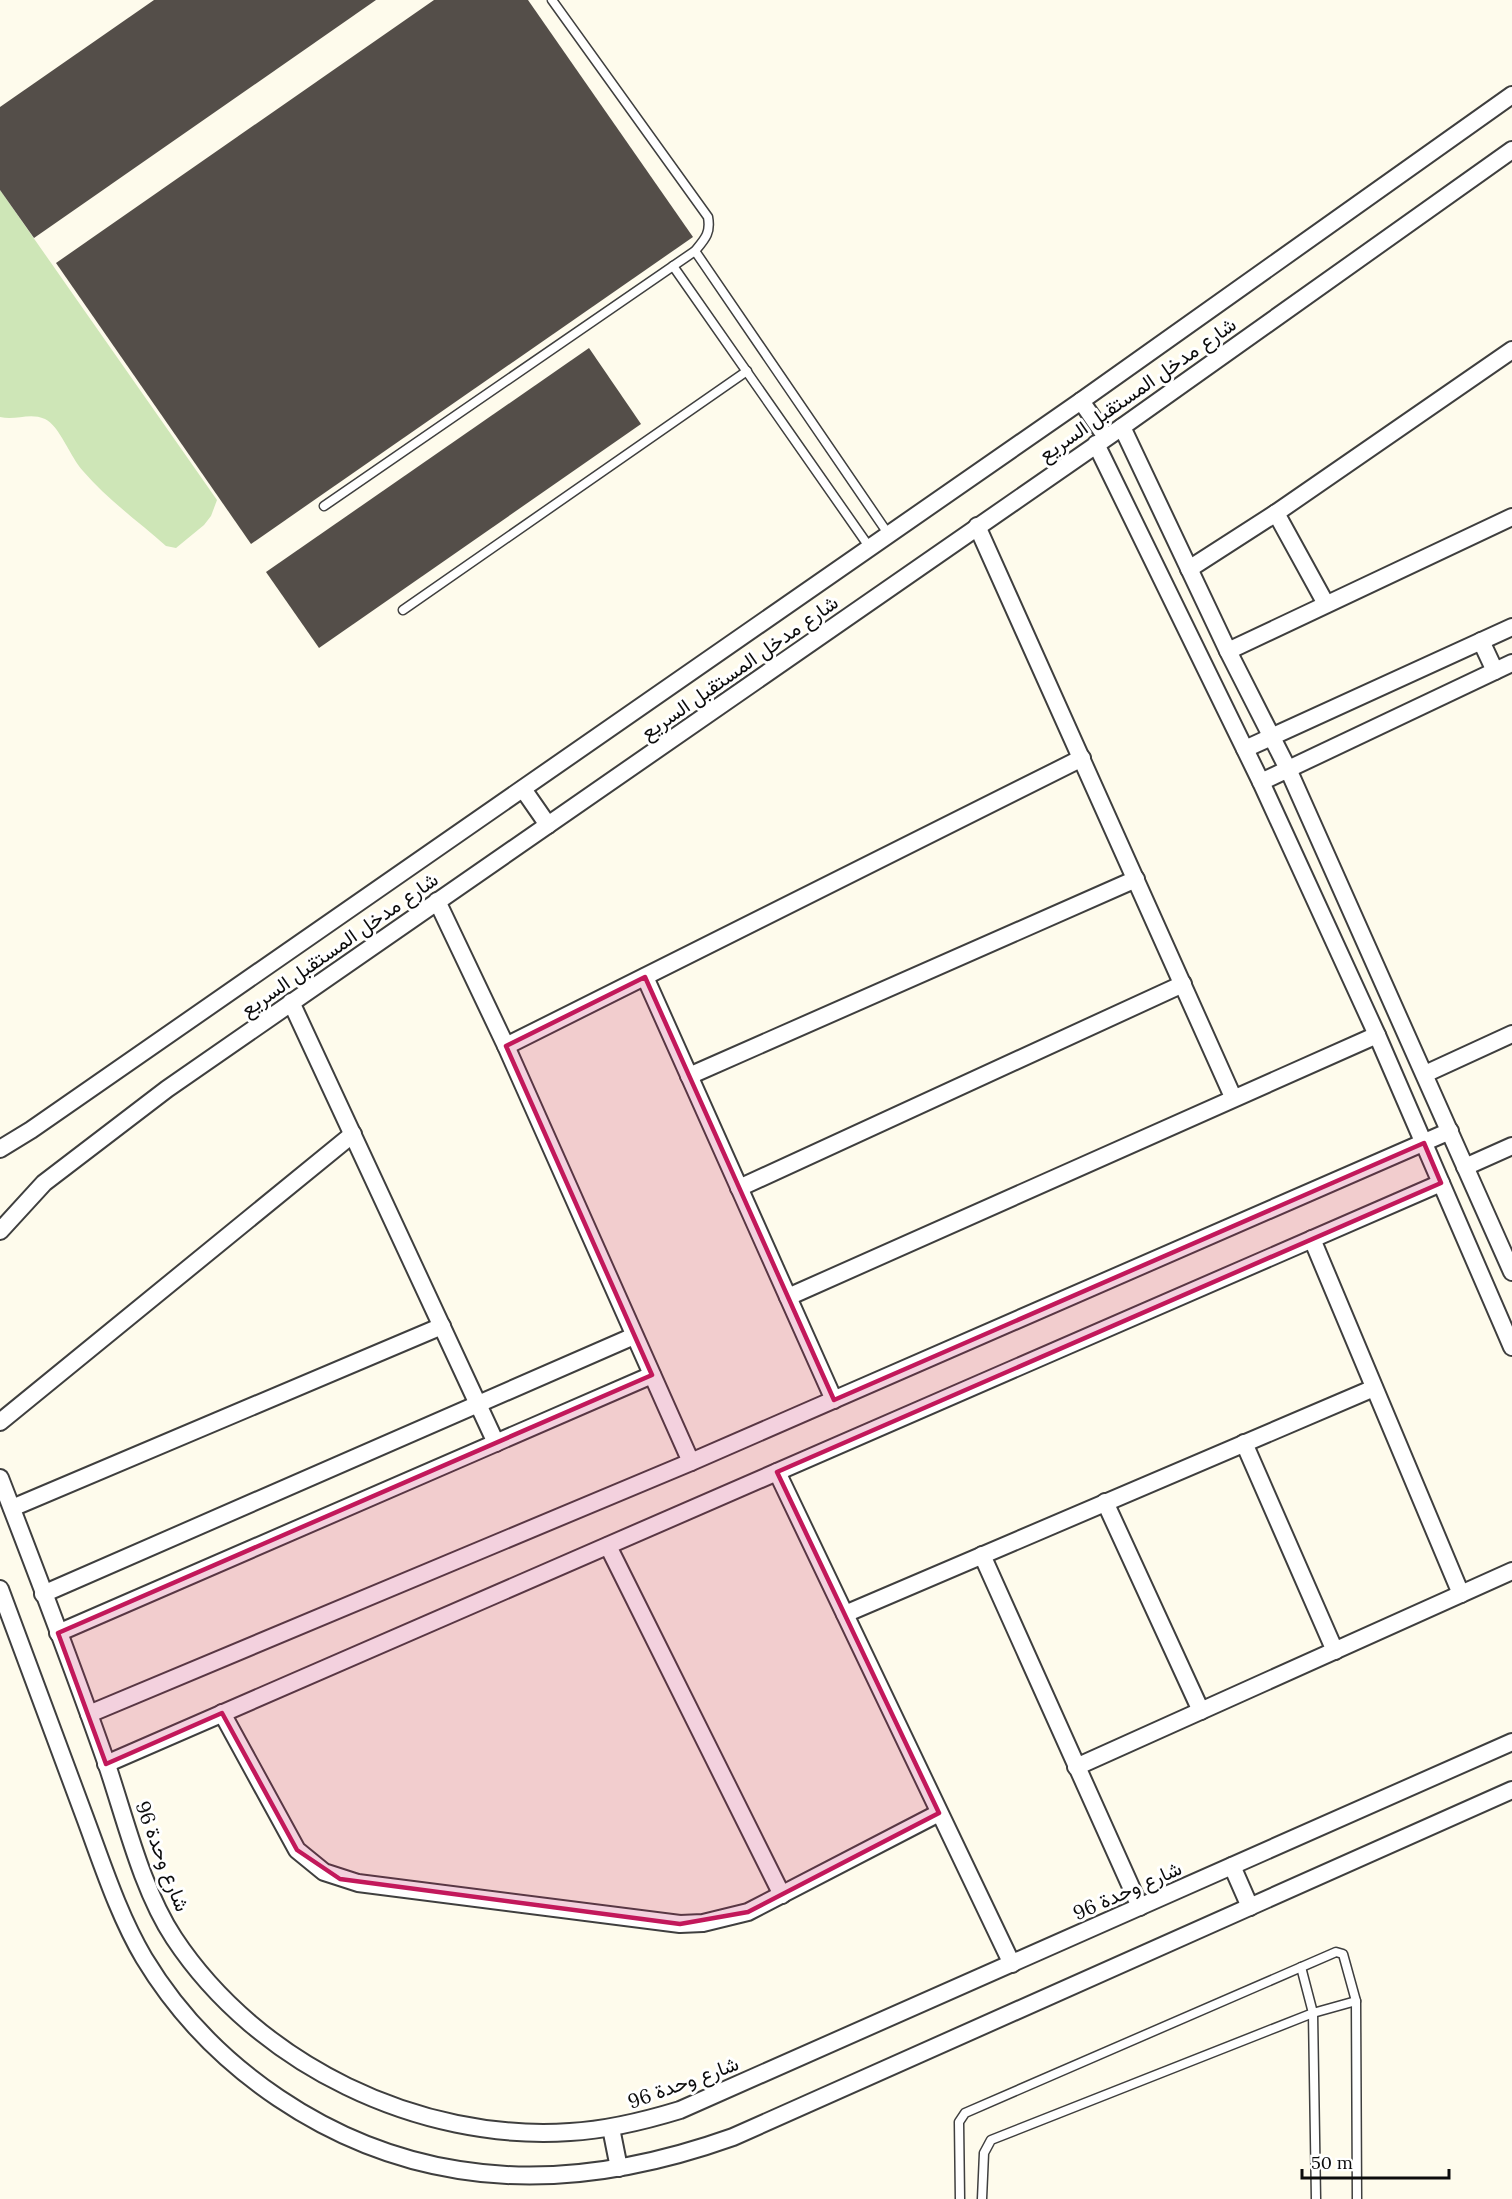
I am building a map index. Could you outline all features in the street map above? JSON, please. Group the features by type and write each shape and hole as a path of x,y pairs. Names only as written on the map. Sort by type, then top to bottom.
{"street":[{"name":"شارع مدخل المستقبل السريع","path":"0,1149 889,535 1512,95"},
{"name":"شارع مدخل المستقبل السريع","path":"0,1231 44,1183 98,1140 291,1002 1122,427 1512,150"},
{"path":"1190,569 1276,513 1512,350"},
{"path":"1081,401 1261,782 1377,1035 1512,1347"},
{"path":"1122,427 1228,651 1273,736 1466,1167 1507,1247 1512,1272"},
{"path":"1276,513 1326,604"},
{"path":"1228,651 1512,517"},
{"path":"978,526 1233,1097"},
{"path":"1245,749 1512,627"},
{"path":"1481,641 1495,671"},
{"path":"1261,782 1512,663"},
{"path":"506,1046 1082,758"},
{"path":"524,789 548,825"},
{"path":"689,1076 1136,879"},
{"path":"437,901 506,1046 692,1462"},
{"path":"645,976 834,1401"},
{"path":"739,1188 1183,984"},
{"path":"291,1002 496,1443"},
{"path":"1425,1074 1512,1034"},
{"path":"788,1297 1233,1097 1377,1035"},
{"path":"89,1714 692,1462 1450,1131"},
{"path":"0,1422 353,1134"},
{"path":"1466,1167 1512,1146"},
{"path":"106,1764 1441,1183"},
{"path":"1312,1239 1461,1594"},
{"path":"12,1508 442,1326"},
{"path":"43,1594 634,1336"},
{"path":"58,1633 652,1376"},
{"path":"845,1614 1374,1388"},
{"path":"1244,1443 1335,1651"},
{"path":"777,1472 1012,1964"},
{"name":"شارع وحدة 96","path":"0,1478 89,1714 150,1892 173,1937 209,1984 245,2019 284,2050 327,2076 373,2097 450,2123 490,2130 530,2133 611,2128 657,2117 713,2097 1512,1742"},
{"path":"1106,1502 1201,1711"},
{"path":"608,1546 782,1895"},
{"path":"982,1555 1140,1907"},
{"path":"1076,1767 1512,1571"},
{"path":"0,1589 118,1905 143,1957 176,2006 216,2050 261,2087 312,2118 359,2140 408,2158 459,2170 549,2175 619,2168 677,2155 733,2137 1512,1790"},
{"path":"222,1713 297,1850 309,1862 340,1879 680,1924 726,1919 748,1912 939,1813"},
{"path":"1232,1866 1250,1907"},
{"path":"611,2128 619,2168"}],"lane":[{"path":"324,506 695,251 708,236 710,228 708,217 552,0"},
{"path":"695,251 889,535"},
{"path":"673,266 870,548"},
{"path":"403,610 747,371"},
{"path":"960,2199 959,2122 965,2113 1340,1952 1345,1959 1356,2001 1357,2199"},
{"path":"1301,1967 1313,2013 1316,2199"},
{"path":"982,2199 984,2153 991,2140 1313,2013 1356,2001"}],"highlighted area":[{"path":"645,977 834,1400 1424,1143 1441,1183 777,1472 939,1813 748,1912 680,1924 340,1879 297,1850 222,1713 106,1764 58,1633 652,1375 506,1046"}],"green space":[{"path":"0,190 217,500 211,516 204,525 176,548 166,546 92,481 78,465 50,422 33,416 0,417"}],"building":[{"path":"154,0 376,0 34,238 0,190 0,107"},
{"path":"434,0 528,0 693,237 251,544 56,263"},
{"path":"589,348 641,424 319,648 266,572"}]}
